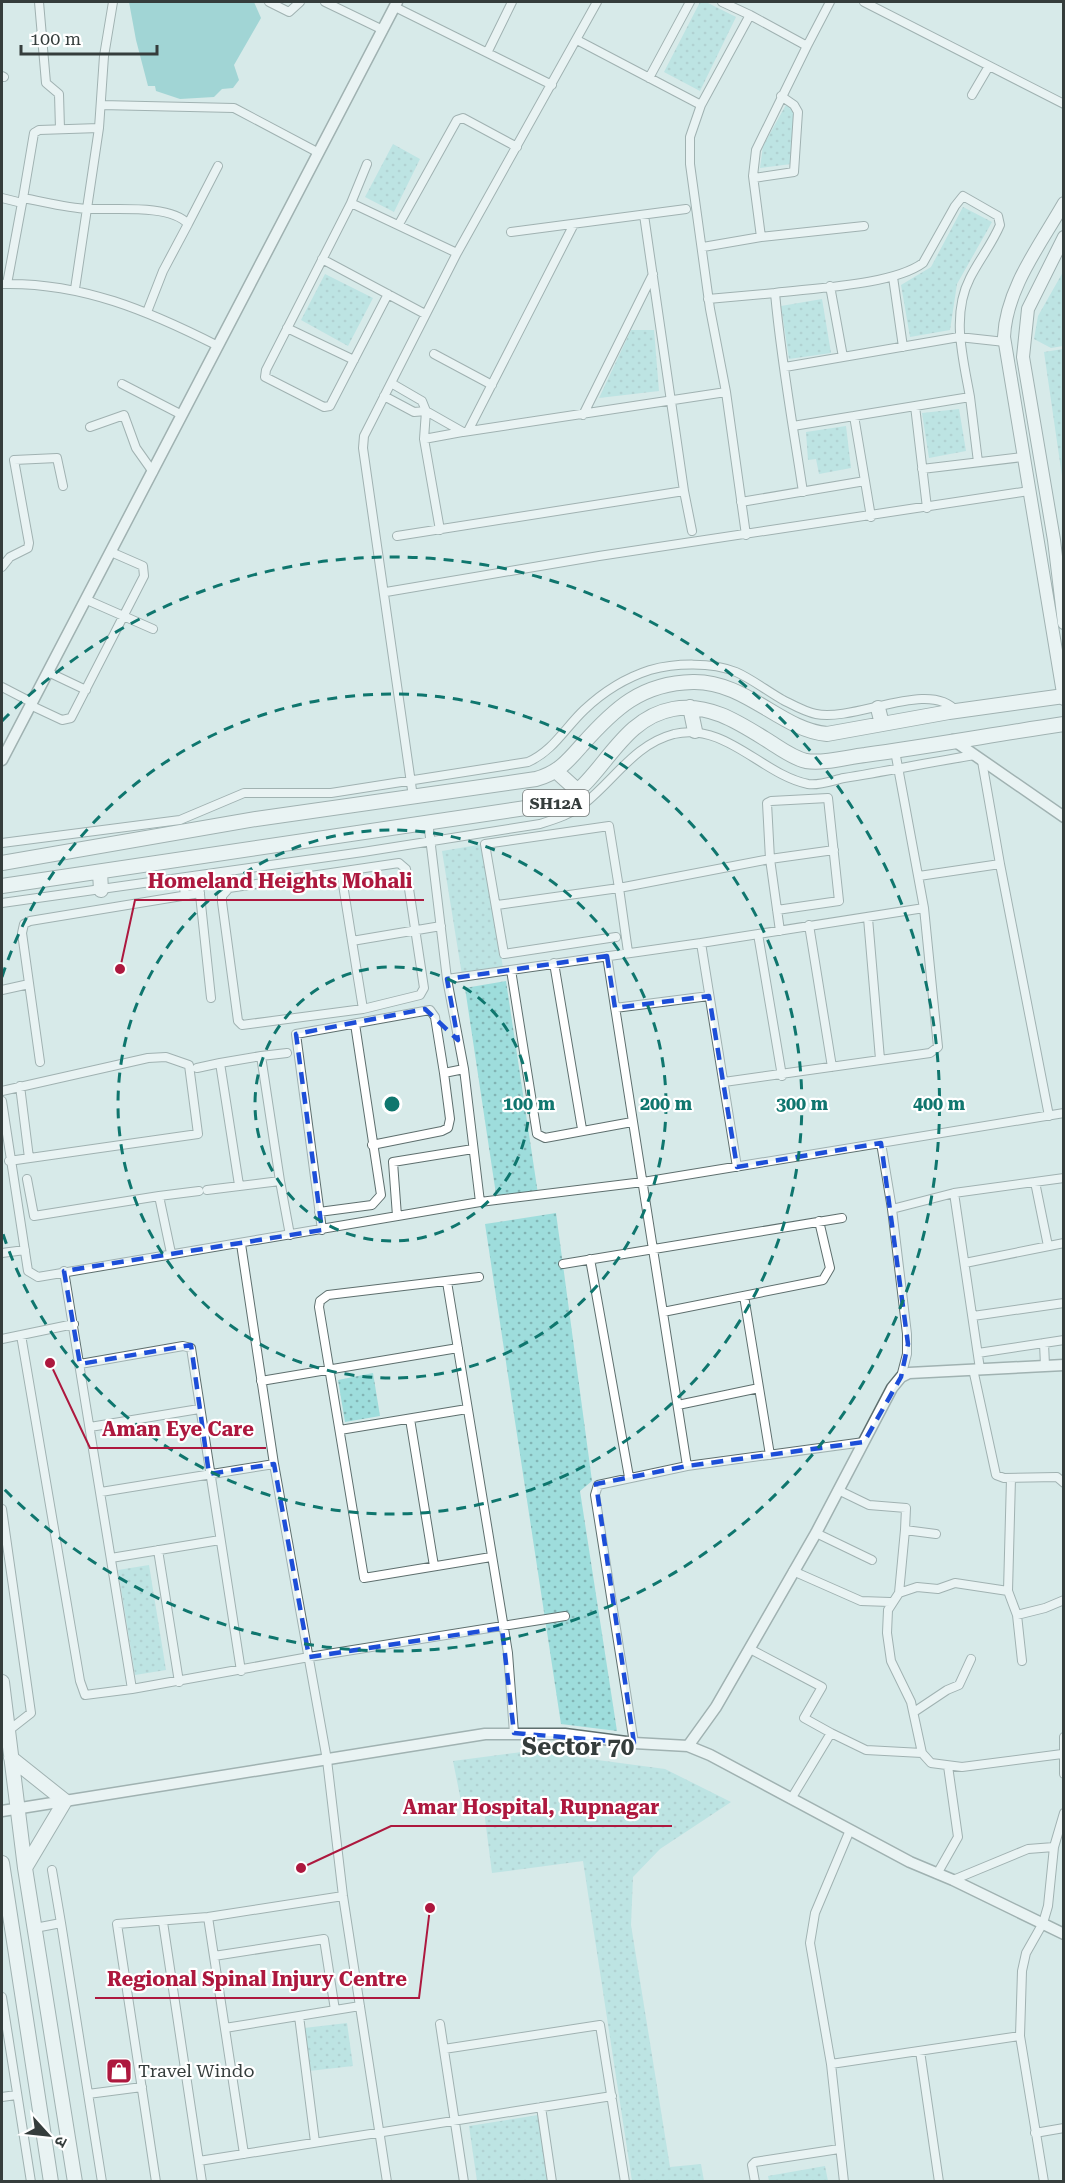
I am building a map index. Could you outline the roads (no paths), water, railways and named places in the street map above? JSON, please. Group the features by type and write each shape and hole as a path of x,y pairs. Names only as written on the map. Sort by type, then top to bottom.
{"main road":[{"path":"1063,697 1005,342 1005,318 1010,299 1064,203"},
{"path":"1064,237 1028,309 1023,348 1024,376 1061,578 1064,623"},
{"name":"SH12A","path":"2,863 256,819 536,779 557,772 609,715 631,698 666,686 693,682 720,685 754,699 814,733 827,734 956,711 1063,697"},
{"path":"690,707 695,732"},
{"name":"SH12A","path":"2,886 559,803 578,791 619,741 654,716 672,709 690,707 716,711 789,754 807,761 895,751 1064,724"},
{"path":"878,708 882,724"},
{"path":"557,772 578,791"},
{"path":"100,872 101,890"},
{"path":"2,1682 25,1868 75,2181"},
{"path":"11,1758 65,1801 25,1868"},
{"path":"2,1863 51,2181"}],"street":[{"path":"39,2 46,83 59,94 60,129"},
{"path":"75,289 99,128 112,2"},
{"path":"269,2 289,12 300,2"},
{"path":"326,2 383,30"},
{"path":"488,51 512,2"},
{"path":"413,796 386,592 363,448 368,426 457,253 597,2"},
{"path":"649,78 690,2"},
{"path":"722,2 807,46"},
{"path":"761,237 754,178 760,137 830,2"},
{"path":"864,2 1064,104"},
{"path":"2,760 396,4 552,85"},
{"path":"746,535 726,392 708,299 689,144 701,105 750,15"},
{"path":"577,40 701,105"},
{"path":"972,95 989,66"},
{"path":"754,178 794,172 798,112 794,105 781,96"},
{"path":"100,105 234,108 319,153"},
{"path":"399,224 457,120 469,121 517,147"},
{"path":"99,128 60,129 34,133 23,201 4,284 75,289 147,312 218,346"},
{"path":"367,164 351,203 266,370 265,377 324,407 334,400 388,294"},
{"path":"147,312 163,272 218,166"},
{"path":"708,299 775,293 892,277 915,269 923,262 963,196 998,216 1000,225 964,293 959,337 970,397 978,462"},
{"path":"2,198 88,209 169,213 183,218 188,224"},
{"path":"351,203 457,253"},
{"path":"511,232 686,209"},
{"path":"644,215 684,491 692,531"},
{"path":"466,432 574,224"},
{"path":"703,247 761,237 864,226"},
{"path":"322,259 425,314"},
{"path":"583,415 653,274"},
{"path":"892,277 903,347"},
{"path":"830,286 843,357"},
{"path":"775,293 803,492"},
{"path":"287,328 354,360"},
{"path":"785,367 959,337 1005,342"},
{"path":"434,354 492,385"},
{"path":"391,383 422,401 426,411 424,439 440,530"},
{"path":"122,384 182,415"},
{"path":"424,439 726,392"},
{"path":"384,396 414,411 426,411 466,432"},
{"path":"793,426 970,397"},
{"path":"915,406 927,508"},
{"path":"90,428 124,415 136,448 153,472"},
{"path":"854,416 871,517"},
{"path":"922,469 1023,457"},
{"path":"2,567 10,557 28,548 29,543 14,460 57,458 63,486"},
{"path":"741,502 865,481"},
{"path":"397,537 684,491"},
{"path":"386,592 599,556 871,517 1029,491"},
{"path":"2,687 66,721 71,718 145,570 142,566 111,552"},
{"path":"87,600 153,629"},
{"path":"2,843 180,820 244,793 331,793 528,762 548,751 584,710 622,681 652,670 682,666 715,666 735,672 771,694 818,715 846,715 926,697 949,703 956,711"},
{"path":"48,672 86,690"},
{"path":"2,903 507,831 567,815 585,804 635,753 656,740 695,732 743,750 780,773 810,784 979,758"},
{"path":"953,740 1064,817"},
{"path":"724,1082 782,1076 879,1059 930,1053 938,1047 924,908 895,751"},
{"path":"979,758 1049,1116"},
{"path":"777,910 838,901 828,798 771,801 766,808 771,859 777,910 780,931"},
{"path":"428,821 447,979 464,1069 480,1202"},
{"path":"616,937 504,954 485,844 609,826 628,952"},
{"path":"497,905 620,888 771,859 834,850"},
{"path":"399,863 404,865 414,929 424,988 420,995 363,1009 246,1025 238,1021 222,902 225,891 229,888 399,863"},
{"path":"919,876 1000,864"},
{"path":"341,872 363,1009"},
{"path":"198,876 211,998"},
{"path":"183,878 186,896"},
{"path":"40,1062 22,933 24,924 30,921 200,893"},
{"path":"447,979 628,952 701,944 924,908"},
{"path":"868,918 879,1059"},
{"path":"809,925 832,1067"},
{"path":"352,941 441,926"},
{"path":"759,934 782,1076"},
{"path":"701,944 737,1167"},
{"path":"607,956 687,1466"},
{"path":"554,963 582,1129"},
{"path":"511,970 537,1134 545,1138 582,1129 632,1122"},
{"path":"2,990 29,984"},
{"path":"615,1008 709,996"},
{"path":"322,1230 296,1034 430,1010 435,1017 444,1073 450,1119 448,1128 372,1145"},
{"path":"319,1212 372,1205 379,1200 355,1024"},
{"path":"197,1068 287,1053"},
{"path":"2,1091 158,1056 189,1065 198,1134 9,1161"},
{"path":"261,1056 290,1235"},
{"path":"220,1063 239,1185"},
{"path":"444,1073 464,1069"},
{"path":"17,1087 26,1159"},
{"path":"2,1101 9,1161 28,1271 38,1277 480,1202 643,1182 1064,1113"},
{"path":"881,1143 892,1209 907,1334 907,1354 901,1377"},
{"path":"398,1216 393,1162 473,1149"},
{"path":"892,1209 954,1193 1064,1178"},
{"path":"27,1179 34,1216 280,1180"},
{"path":"1035,1182 1048,1246"},
{"path":"954,1193 978,1353 977,1369 996,1475 999,1478 1053,1477 1064,1483"},
{"path":"159,1196 171,1253"},
{"path":"563,1264 842,1218"},
{"path":"663,1312 823,1280 830,1268 819,1221"},
{"path":"964,1263 1064,1243"},
{"path":"241,1244 274,1464 327,1760 344,1896 387,2181"},
{"path":"2,1253 25,1250"},
{"path":"590,1259 628,1477"},
{"path":"64,1271 132,1689"},
{"path":"479,1277 324,1297 319,1306 364,1578 491,1557"},
{"path":"447,1282 502,1628 508,1653 514,1733"},
{"path":"744,1296 770,1455"},
{"path":"973,1316 1064,1303"},
{"path":"2,1339 74,1324"},
{"path":"21,1335 82,1693 90,1695 179,1682 309,1657 502,1628 565,1616"},
{"path":"978,1353 1064,1340"},
{"path":"1044,1343 1046,1366"},
{"path":"80,1364 188,1346 191,1348 241,1671"},
{"path":"261,1381 458,1348"},
{"path":"688,1746 716,1707 750,1649 816,1533 892,1388 901,1377 909,1373 1064,1365"},
{"path":"678,1405 759,1388"},
{"path":"90,1427 199,1409"},
{"path":"340,1430 467,1409"},
{"path":"410,1419 434,1566"},
{"path":"634,1743 595,1495 598,1485 687,1466 864,1442"},
{"path":"100,1492 274,1464"},
{"path":"1011,1478 1008,1590 1017,1615 1022,1661"},
{"path":"838,1490 869,1505 906,1508 900,1593"},
{"path":"2,1509 31,1713 8,1731"},
{"path":"905,1530 936,1534"},
{"path":"816,1533 872,1560"},
{"path":"111,1558 220,1540"},
{"path":"158,1550 179,1682"},
{"path":"793,1571 853,1599 867,1603 890,1602"},
{"path":"1008,1590 961,1582 938,1589 917,1587 900,1593 890,1602 886,1620 888,1652 914,1712 922,1753 931,1763 948,1766 979,1765 1062,1754"},
{"path":"1017,1615 1045,1608 1064,1600"},
{"path":"750,1649 822,1687 804,1718 866,1750 922,1753"},
{"path":"914,1712 947,1690 959,1685 970,1659"},
{"path":"791,1799 831,1732"},
{"path":"2,1811 485,1734 586,1736 634,1743 688,1746 710,1755 937,1874 1064,1934"},
{"path":"1063,1772 1064,1737"},
{"path":"937,1874 958,1837 948,1766"},
{"path":"1044,2181 1020,2036 1022,1971 1026,1953 1043,1923 1050,1899 1054,1847 1064,1814"},
{"path":"844,2181 831,2064 810,1934 815,1913 850,1830"},
{"path":"953,1880 1028,1849 1054,1847"},
{"path":"52,1870 102,2181"},
{"path":"156,2181 117,1924 208,1917 344,1896"},
{"path":"208,1917 244,2154"},
{"path":"163,1922 202,2181"},
{"path":"35,1928 61,1923"},
{"path":"214,1956 324,1939 335,2010"},
{"path":"2,1997 31,2181"},
{"path":"225,2028 360,2006"},
{"path":"298,2016 315,2142"},
{"path":"440,2024 464,2181"},
{"path":"444,2049 600,2025 625,2181"},
{"path":"831,2064 1020,2036"},
{"path":"920,2051 939,2181"},
{"path":"88,2094 142,2087"},
{"path":"2,2097 16,2095"},
{"path":"199,2161 612,2096"},
{"path":"541,2107 552,2181"},
{"path":"1035,2133 1064,2128"},
{"path":"755,2181 753,2165 755,2162 840,2149"}],"place":[{"name":"Homeland Heights Mohali","path":"120,969"},
{"name":"Aman Eye Care","path":"50,1363"},
{"name":"Amar Hospital, Rupnagar","path":"301,1868"},
{"name":"Regional Spinal Injury Centre","path":"430,1908"},
{"name":"Travel Windo","path":"119,2071"}],"district":[{"name":"Sector 70","path":"578,1747"}]}
